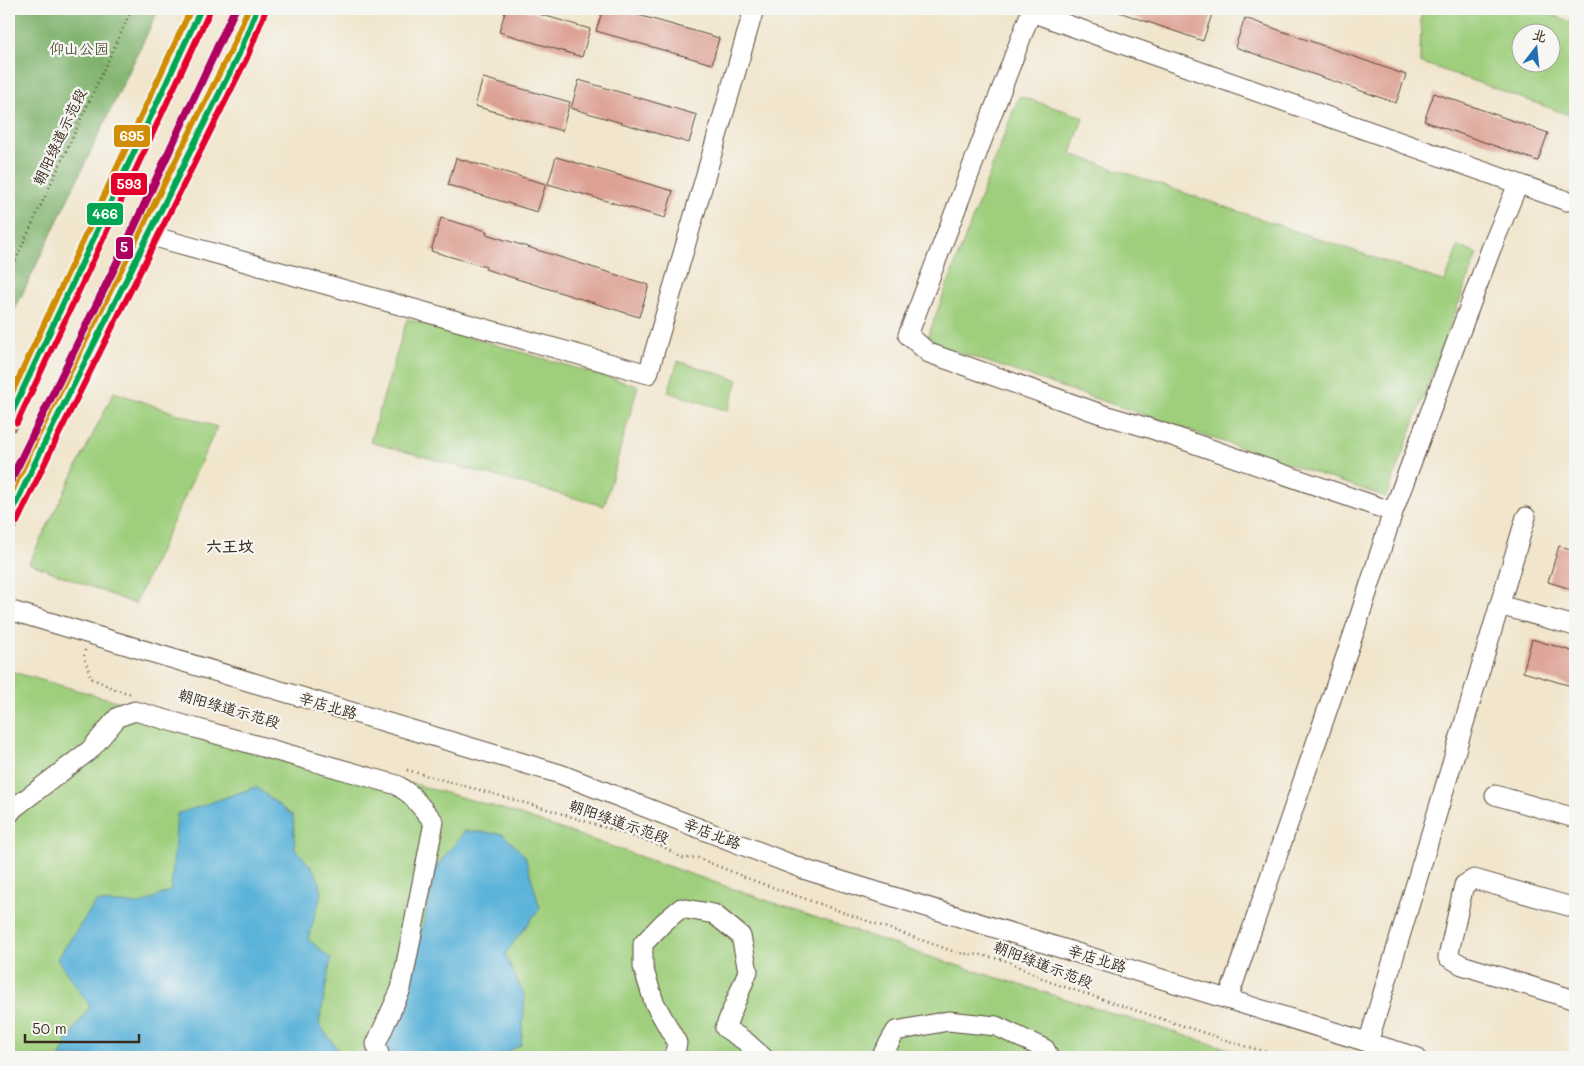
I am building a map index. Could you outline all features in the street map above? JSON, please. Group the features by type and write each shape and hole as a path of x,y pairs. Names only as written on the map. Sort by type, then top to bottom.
{"main road":[{"path":"9,419 201,9"},
{"path":"9,518 44,444 239,54 257,9"}],"street":[{"path":"148,235 648,374 754,9"},
{"path":"1393,512 1152,429 1092,411 929,353 908,334 1032,10 1567,201"},
{"path":"1228,1000 1360,615 1393,512 1491,249 1518,184"},
{"path":"1368,1042 1526,517"},
{"path":"1499,605 1575,626"},
{"name":"辛店北路","path":"9,610 560,774 806,870 1416,1057"},
{"path":"9,814 14,808 90,750 118,717 135,711 397,785 411,795 434,822 401,989 376,1044 380,1057"},
{"path":"1495,795 1575,818"},
{"path":"1575,908 1474,879 1464,885 1448,957 1462,965 1575,1000"},
{"path":"674,1057 677,1043 654,1002 643,967 643,944 681,908 714,914 741,936 748,971 725,1028 745,1041 762,1057"},
{"path":"881,1057 896,1031 948,1021 996,1026 1044,1049 1049,1057"}],"path":[{"name":"朝阳绿道示范段","path":"9,274 132,9"},
{"path":"86,634 84,657 92,678 117,690 136,695"},
{"name":"朝阳绿道示范段","path":"404,770 547,809 662,846 682,858 698,858 752,880 958,953 981,954 1007,961 1050,982 1244,1046 1287,1057"}],"green space":[{"name":"仰山公园","path":"9,9 159,9 9,322"},
{"path":"1421,9 1533,9 1575,23 1575,117 1420,62"},
{"path":"1019,96 1083,117 1071,154 1445,282 1458,246 1477,254 1386,497 926,341"},
{"path":"407,319 638,386 604,506 370,442"},
{"path":"678,361 738,380 728,411 668,392"},
{"path":"114,392 217,427 135,604 29,563"},
{"path":"9,671 503,809 927,956 1254,1057 9,1057"}],"water":[{"path":"256,787 293,816 295,848 316,873 322,892 308,939 331,959 319,1024 338,1050 352,1057 60,1057 68,1039 90,1006 57,959 96,902 141,904 171,890 177,814"},
{"path":"465,831 503,834 525,856 540,908 505,954 525,997 521,1045 497,1057 368,1057 383,1045 403,1007 437,866"}],"building":[{"path":"506,9 522,9 590,29 582,57 499,32"},
{"path":"603,9 617,9 719,38 712,64 596,31"},
{"path":"1117,9 1197,9 1212,14 1203,41 1116,11"},
{"path":"1245,18 1406,75 1396,103 1235,47"},
{"path":"483,78 570,102 562,131 475,106"},
{"path":"579,80 697,115 689,143 571,108"},
{"path":"1434,93 1548,133 1538,161 1424,121"},
{"path":"556,157 673,191 665,218 548,184"},
{"path":"456,158 546,184 537,212 448,185"},
{"path":"441,218 487,231 486,234 649,285 639,317 431,251"},
{"path":"1559,546 1575,550 1575,590 1548,582"},
{"path":"1532,639 1575,652 1575,687 1523,672"}],"transit line":[{"name":"695","path":"9,399 191,9"},
{"name":"466","path":"9,419 201,9"},
{"name":"5","path":"9,484 129,238 235,9"},
{"name":"695","path":"9,498 36,440 231,50 248,9"},
{"name":"466","path":"9,518 44,444 239,54 257,9"},
{"name":"593","path":"17,522 52,448 247,58 265,12"},
{"name":"593","path":"17,423 209,13"}],"district":[{"name":"六王坟","path":"230,546"}]}
